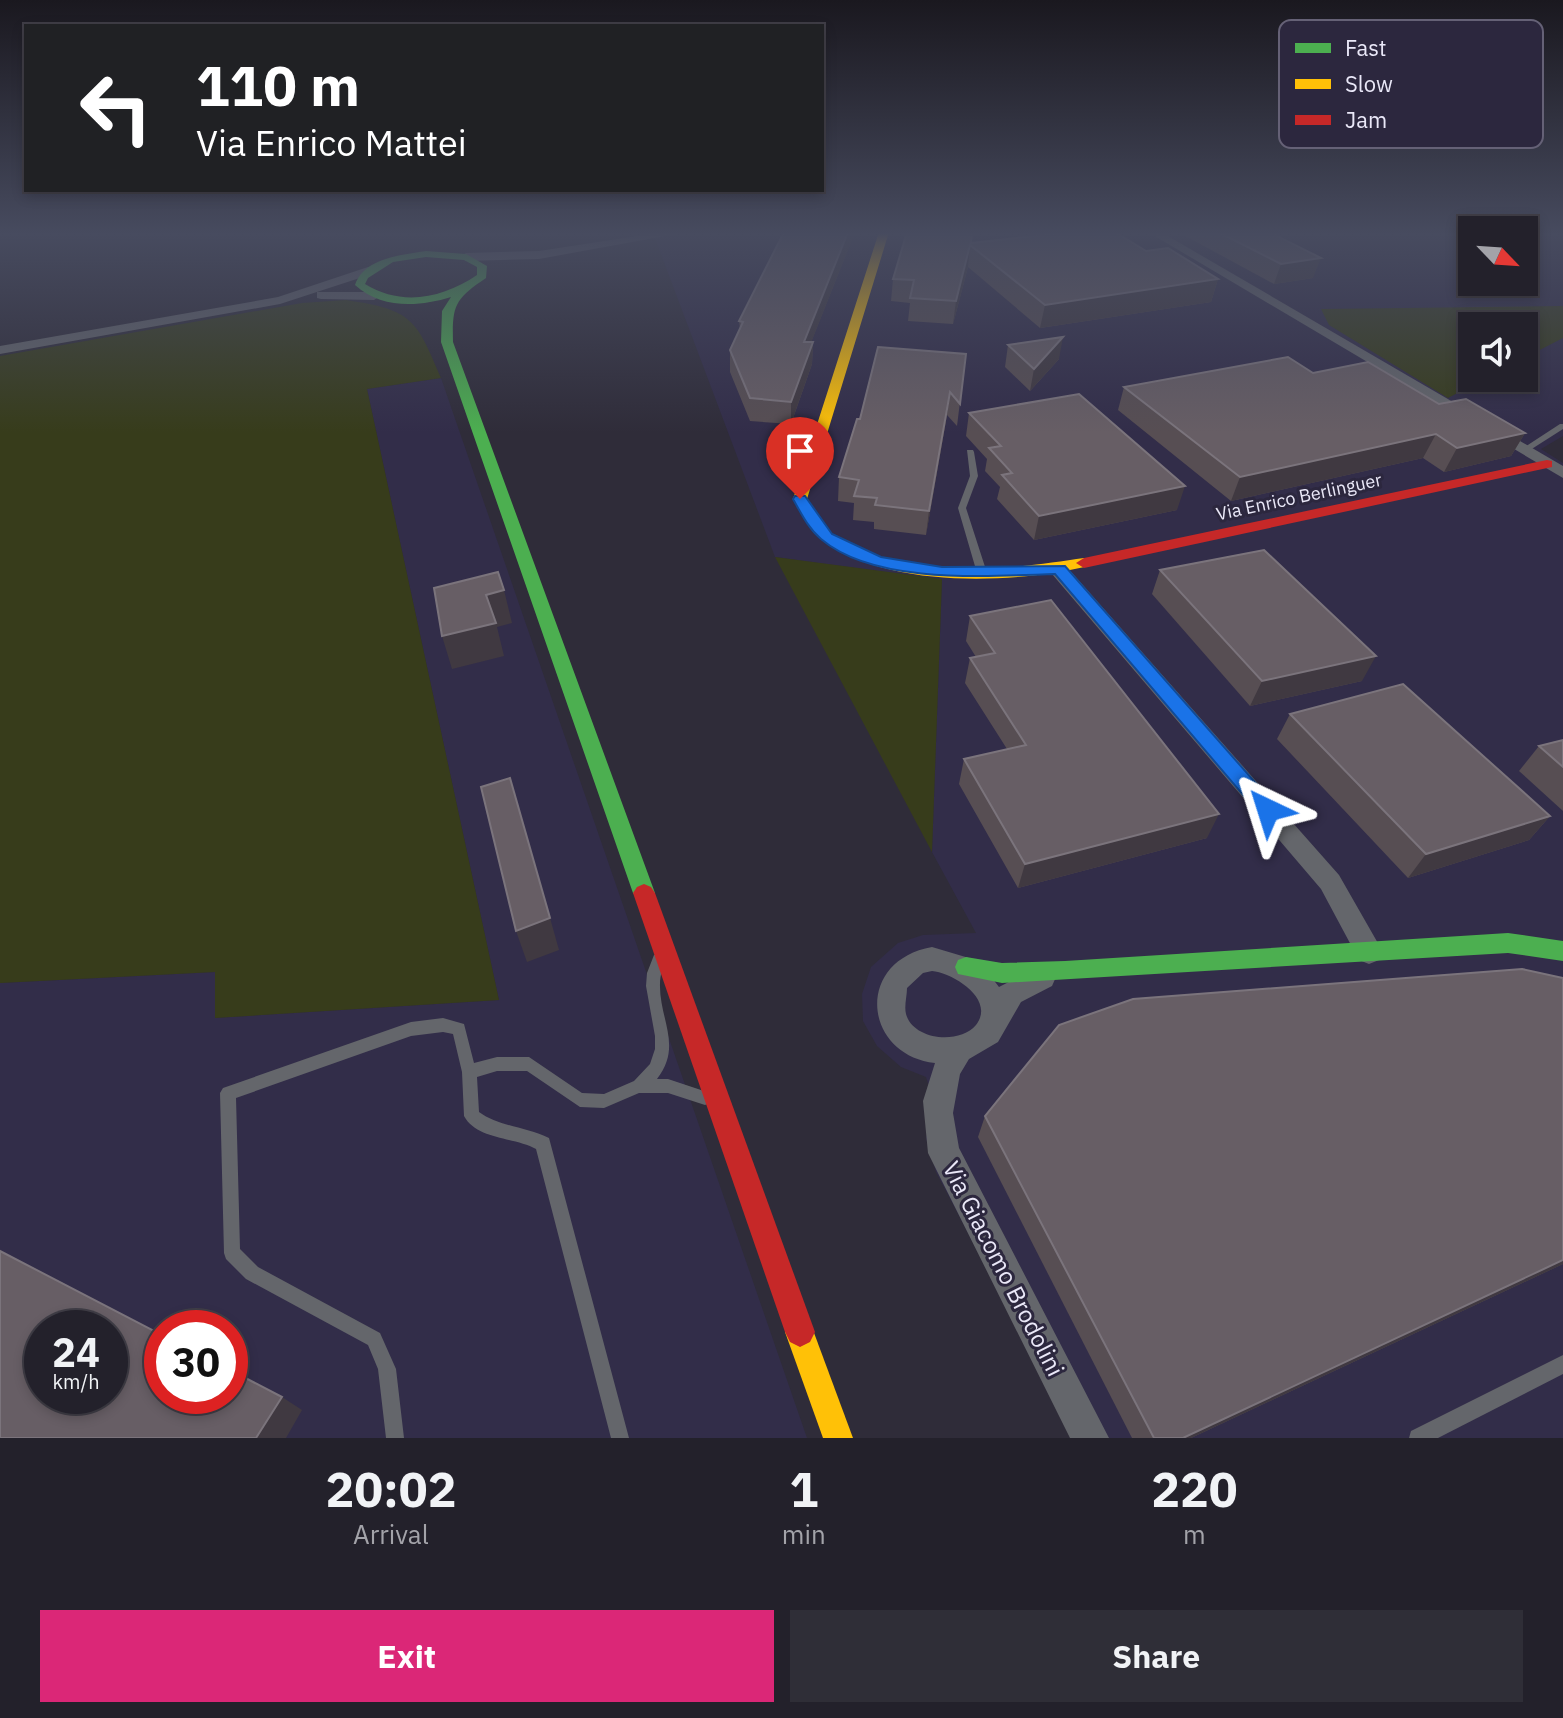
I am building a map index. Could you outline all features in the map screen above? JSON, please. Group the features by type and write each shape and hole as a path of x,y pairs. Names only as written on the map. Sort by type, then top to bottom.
{"main road":[{"path":"385,299 425,315 447,342"},
{"path":"404,299 426,299"},
{"path":"453,299 443,316 447,342 838,1438"},
{"name":"Via Enrico Berlinguer","path":"863,299 800,499 827,537 877,561 942,572 1059,570 1555,469"},
{"path":"966,967 1002,973 1065,971 1508,943 1563,951"}],"street":[{"path":"0,350 288,299"},
{"path":"1268,299 1555,469"},
{"path":"1059,570 1330,882 1369,952"},
{"path":"992,1023 989,993 966,967 950,960 916,962 893,983 889,998 891,1013 909,1040 925,1049 958,1052 974,1046 992,1023 1001,1005 1021,985 1065,971"},
{"name":"Via Giacomo Brodolini","path":"958,1052 946,1071 937,1098 937,1122 944,1153 1090,1438"}],"lane":[{"path":"1524,450 1563,426"},
{"path":"970,452 976,469 974,485 962,508 982,573"},
{"path":"639,1086 659,1064 663,1043 650,975 665,948"},
{"path":"395,1438 387,1369 374,1339 252,1273 232,1253 228,1093 411,1029 443,1025 459,1029 469,1072 472,1116 484,1128 529,1135 543,1144 620,1438"},
{"path":"469,1072 497,1064 529,1064 580,1100 604,1101 639,1086 668,1086 693,1091 721,1107"},
{"path":"1418,1438 1563,1364"}],"shaded area":[{"path":"678,299 1563,299 1563,436 1541,449 1563,463 1563,1438 1076,1438 936,1172 926,1138 936,1109 926,1077 901,1067 877,1046 863,1021 862,994 871,967 898,943 923,935 976,933 932,852 942,580 775,557"},
{"path":"441,378 807,1438 0,1438 0,983 215,972 215,1018 499,1000 367,389"}],"green space":[{"path":"346,300 386,308 409,321 425,342 441,378 367,389 499,1000 215,1018 215,972 0,983 0,356 302,303"},
{"path":"1563,306 1563,338 1538,351 1538,312 1458,312 1459,392 1448,398 1329,325 1321,309"},
{"path":"775,557 942,579 932,852"}],"building":[{"path":"750,299 821,299 804,342 813,342 791,402 750,398 730,350 743,322 739,321"},
{"path":"1038,299 1084,299 1045,305"},
{"path":"1063,337 1034,369 1008,345"},
{"path":"878,347 966,354 960,404 950,392 929,511 875,505 877,498 854,496 859,480 839,477 857,419 860,419"},
{"path":"1288,357 1313,373 1368,362 1439,404 1466,399 1525,433 1457,448 1436,434 1240,477 1124,387"},
{"path":"1079,394 1185,486 1039,516 1002,475 1012,473 989,448 1001,446 969,413"},
{"path":"1264,550 1376,656 1262,681 1160,570"},
{"path":"498,572 504,590 486,595 496,623 442,636 434,588"},
{"path":"1051,600 1219,814 1025,864 964,759 1026,745 970,658 995,653 970,616"},
{"path":"1403,684 1550,816 1426,854 1290,714"},
{"path":"1563,740 1563,767 1539,746"},
{"path":"510,778 550,918 516,931 481,787"},
{"path":"1522,969 1563,978 1563,1260 1183,1438 1154,1438 985,1116 1059,1025 1133,999"},
{"path":"0,1251 114,1310 24,1310 24,1414 128,1414 128,1317 144,1326 144,1414 248,1414 248,1379 282,1397 256,1438 0,1438"}],"traffic: fast":[{"path":"389,299 432,299"},
{"path":"455,299 447,311 447,342 644,893"},
{"path":"966,967 1002,973 1065,971 1508,943 1563,951"}],"traffic: slow":[{"path":"863,299 800,499 817,527 849,552 879,563 913,570 985,573 1084,563"},
{"path":"800,1332 838,1438"}],"traffic: jam":[{"path":"1084,563 1547,464"},
{"path":"644,893 800,1332"}],"route":[{"path":"800,499 827,537 877,561 942,572 1059,570 1268,810"}]}
